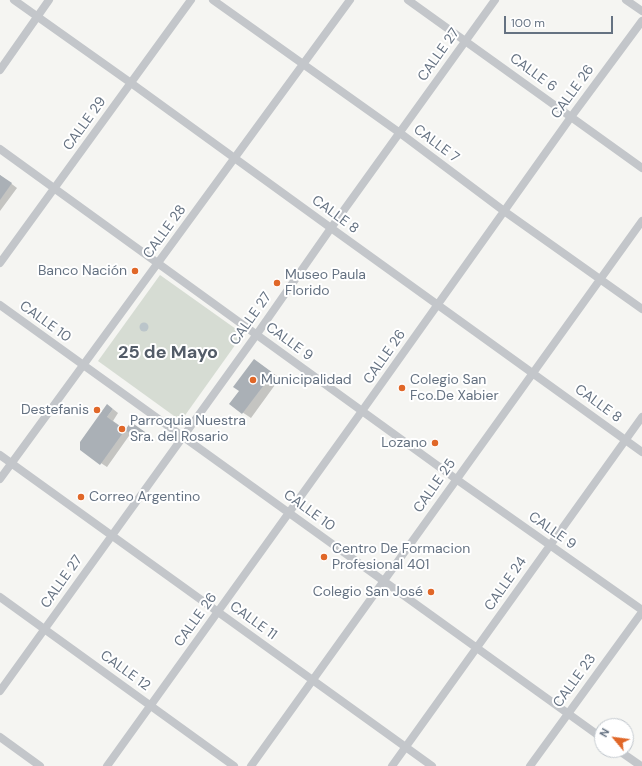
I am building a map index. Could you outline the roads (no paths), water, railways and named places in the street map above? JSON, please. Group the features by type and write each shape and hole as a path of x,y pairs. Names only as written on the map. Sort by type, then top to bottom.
{"street":[{"name":"CALLE 8","path":"14,0 642,452"},
{"path":"0,70 50,0"},
{"name":"CALLE 29","path":"0,263 191,0"},
{"name":"CALLE 7","path":"213,0 400,133 504,211 642,310"},
{"name":"CALLE 28","path":"0,479 350,0"},
{"name":"CALLE 6","path":"408,0 642,168"},
{"name":"CALLE 27","path":"0,691 495,0"},
{"path":"626,0 642,11"},
{"name":"CALLE 26","path":"107,766 571,117 642,21"},
{"name":"CALLE 9","path":"0,150 642,611"},
{"name":"CALLE 25","path":"251,766 456,478 642,221"},
{"name":"CALLE 10","path":"0,305 594,732"},
{"name":"CALLE 24","path":"392,766 642,417"},
{"name":"CALLE 11","path":"0,455 432,766"},
{"name":"CALLE 12","path":"0,597 234,766"},
{"name":"CALLE 23","path":"530,766 642,611"},
{"path":"0,737 40,766"},
{"path":"630,758 641,766"}],"place":[{"name":"Banco Nación","path":"135,271"},
{"name":"Museo Paula Florido","path":"277,283"},
{"name":"Municipalidad","path":"253,380"},
{"name":"Colegio San Fco.De Xabier","path":"402,388"},
{"name":"Destefanis","path":"97,410"},
{"name":"Parroquia Nuestra Sra. del Rosario","path":"122,429"},
{"name":"Lozano","path":"435,443"},
{"name":"Correo Argentino","path":"81,497"},
{"name":"Centro De Formacion Profesional 401","path":"324,557"},
{"name":"Colegio San José","path":"431,592"}],"district":[{"name":"25 de Mayo","path":"168,353"}]}
